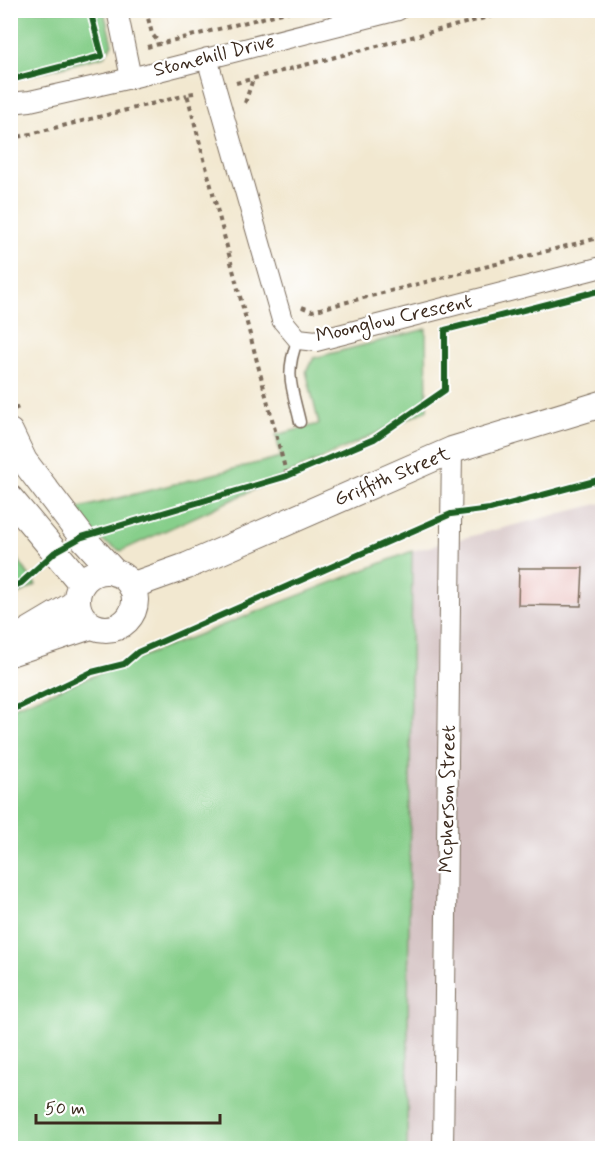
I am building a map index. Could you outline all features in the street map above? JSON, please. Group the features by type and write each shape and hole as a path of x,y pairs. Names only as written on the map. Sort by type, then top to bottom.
{"street":[{"path":"117,10 131,78"},
{"name":"Stonehill Drive","path":"10,103 30,101 131,78 398,10"},
{"name":"Moonglow Crescent","path":"207,58 282,320 298,339 316,340 603,267"},
{"name":"Stonehill Drive","path":"10,112 30,101"},
{"name":"Griffith Street","path":"127,586 187,566 452,450 603,404"},
{"path":"10,432 24,461 81,537 127,586 130,617 120,626 108,630 91,626 81,617 79,593 10,498"},
{"name":"Mcpherson Street","path":"443,1149 452,450"},
{"path":"10,641 79,593 87,578 96,573 127,586"},
{"path":"10,652 91,626"}],"lane":[{"path":"298,339 290,359 289,375 300,422"}],"path":[{"path":"146,10 152,34 160,44 294,10"},
{"path":"10,132 12,139 515,10"},
{"path":"247,112 244,101 253,79"},
{"path":"187,94 287,476"},
{"path":"294,304 312,311 603,237"},
{"path":"276,479 298,471"}],"shaded area":[{"path":"602,503 602,1148 407,1148 412,551"}],"green space":[{"path":"11,10 104,11 112,44 104,56 11,80"},
{"path":"426,329 427,410 121,551 98,539 76,509 281,457 276,435 319,424 306,371 314,358"},
{"path":"10,548 36,585 11,598 10,598"},
{"path":"412,551 407,1148 11,1148 11,708"}],"building":[{"path":"519,568 583,568 581,606 518,605"}],"cycle path":[{"path":"10,80 102,56 90,10"},
{"path":"10,588 21,583 55,552 82,537 287,476 374,439 445,390 445,330 602,290"},
{"path":"10,711 92,672 124,664 138,652 451,514 490,509 602,479"}]}
